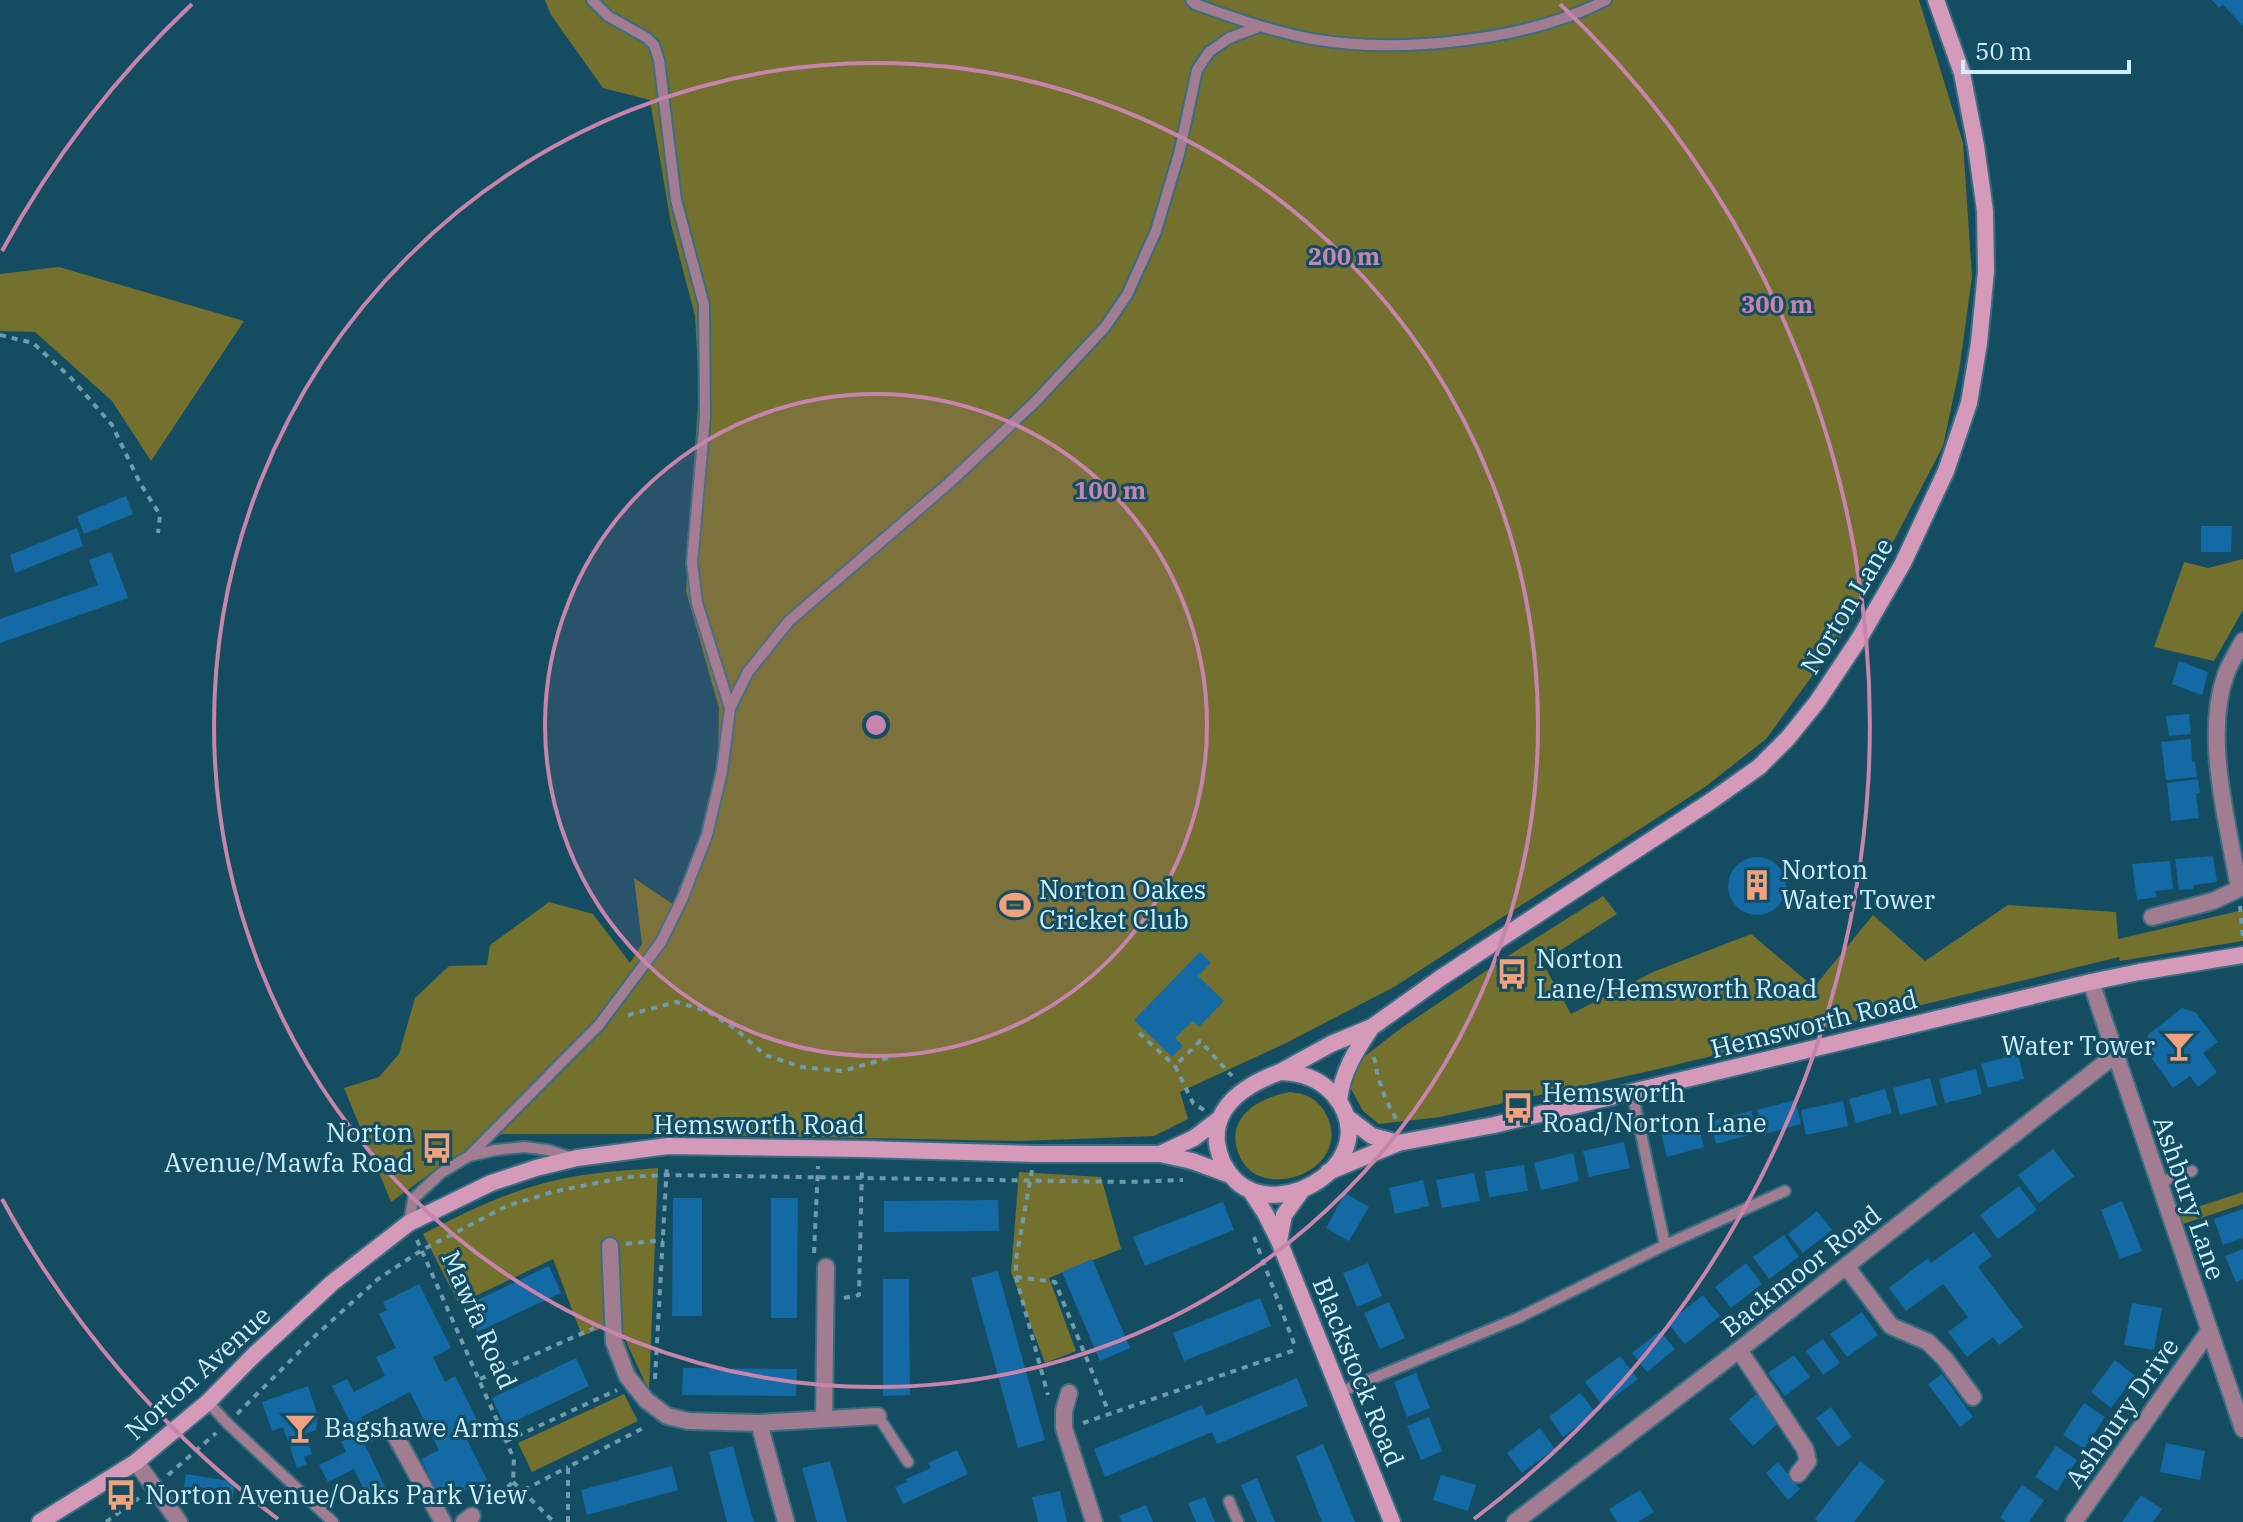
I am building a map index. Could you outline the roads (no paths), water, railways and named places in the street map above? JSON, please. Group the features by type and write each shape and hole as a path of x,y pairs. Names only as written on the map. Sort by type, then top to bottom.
{"street":[{"name":"Norton Lane","path":"1280,1072 1331,1044 1372,1027 1442,977 1759,767 1817,702 1859,639 1903,563 1946,471 1969,403 1979,343 1986,271 1985,211 1962,73 1936,0"},
{"path":"2152,917 2213,901 2241,888 2217,756 2219,700 2226,673 2243,641"},
{"name":"Hemsworth Road","path":"1328,1172 1398,1143 1494,1125 2091,982 2243,955"},
{"name":"Ashbury Lane","path":"2091,982 2115,1055 2136,1101 2158,1183 2243,1429"},
{"name":"Norton Lane","path":"1339,1101 1346,1069 1372,1027"},
{"name":"Backmoor Road","path":"1515,1522 2115,1055"},
{"path":"1279,1241 1284,1215 1302,1190 1337,1163 1349,1142 1347,1117 1329,1089 1300,1073 1280,1072 1258,1080 1232,1100 1219,1119 1219,1155 1230,1175 1250,1190 1273,1195 1302,1190"},
{"path":"1347,1117 1372,1136 1398,1143"},
{"name":"Hemsworth Road","path":"1160,1154 1194,1138 1219,1119"},
{"name":"Hemsworth Road","path":"379,1245 409,1223 491,1183 575,1158 668,1146 1160,1154 1192,1161 1230,1175"},
{"name":"Blackstock Road","path":"1250,1190 1279,1241 1392,1522"},
{"name":"Norton Avenue","path":"40,1522 136,1462 208,1402 332,1283 379,1245"},
{"path":"610,1246 614,1342 632,1383 646,1400 667,1416 688,1421 759,1423 878,1416"},
{"path":"1846,1266 1891,1326 1928,1342 1973,1397"},
{"path":"824,1418 826,1267"},
{"name":"Ashbury Drive","path":"2074,1522 2209,1331"},
{"path":"1739,1350 1805,1449 1808,1461 1798,1474"},
{"path":"1069,1393 1064,1411 1064,1428 1094,1522"},
{"path":"759,1423 786,1522"},
{"path":"395,1435 443,1522"},
{"path":"136,1462 179,1522"}],"lane":[{"path":"592,0 608,16 647,38 654,45 659,60 676,200 704,305 705,417 692,563 697,603 730,708"},
{"path":"1191,0 1258,27 1314,39 1372,45 1438,42 1514,33 1606,0"},
{"path":"409,1223 413,1199 441,1173 469,1156 599,1025 661,942 683,897 707,835 722,771 730,708 748,672 789,621 949,483 1035,402 1105,327 1127,295 1156,231 1179,154 1197,70 1209,52 1229,38 1258,27"},
{"path":"1632,1092 1665,1245"},
{"path":"469,1156 524,1147 575,1158"},
{"path":"2158,1183 2192,1171"},
{"path":"1340,1392 1518,1318 1665,1245 1785,1191"},
{"path":"208,1402 333,1522"},
{"path":"878,1416 908,1462"},
{"path":"1229,1501 1238,1522"}],"place":[{"name":"Norton Water Tower","path":"1757,885"},
{"name":"Norton Oakes Cricket Club","path":"1015,905"},
{"name":"Norton Lane/Hemsworth Road","path":"1512,974"},
{"name":"Water Tower","path":"2179,1046"},
{"name":"Hemsworth Road/Norton Lane","path":"1518,1108"},
{"name":"Norton Avenue/Mawfa Road","path":"437,1148"},
{"name":"Bagshawe Arms","path":"300,1428"},
{"name":"Norton Avenue/Oaks Park View","path":"121,1495"}]}
